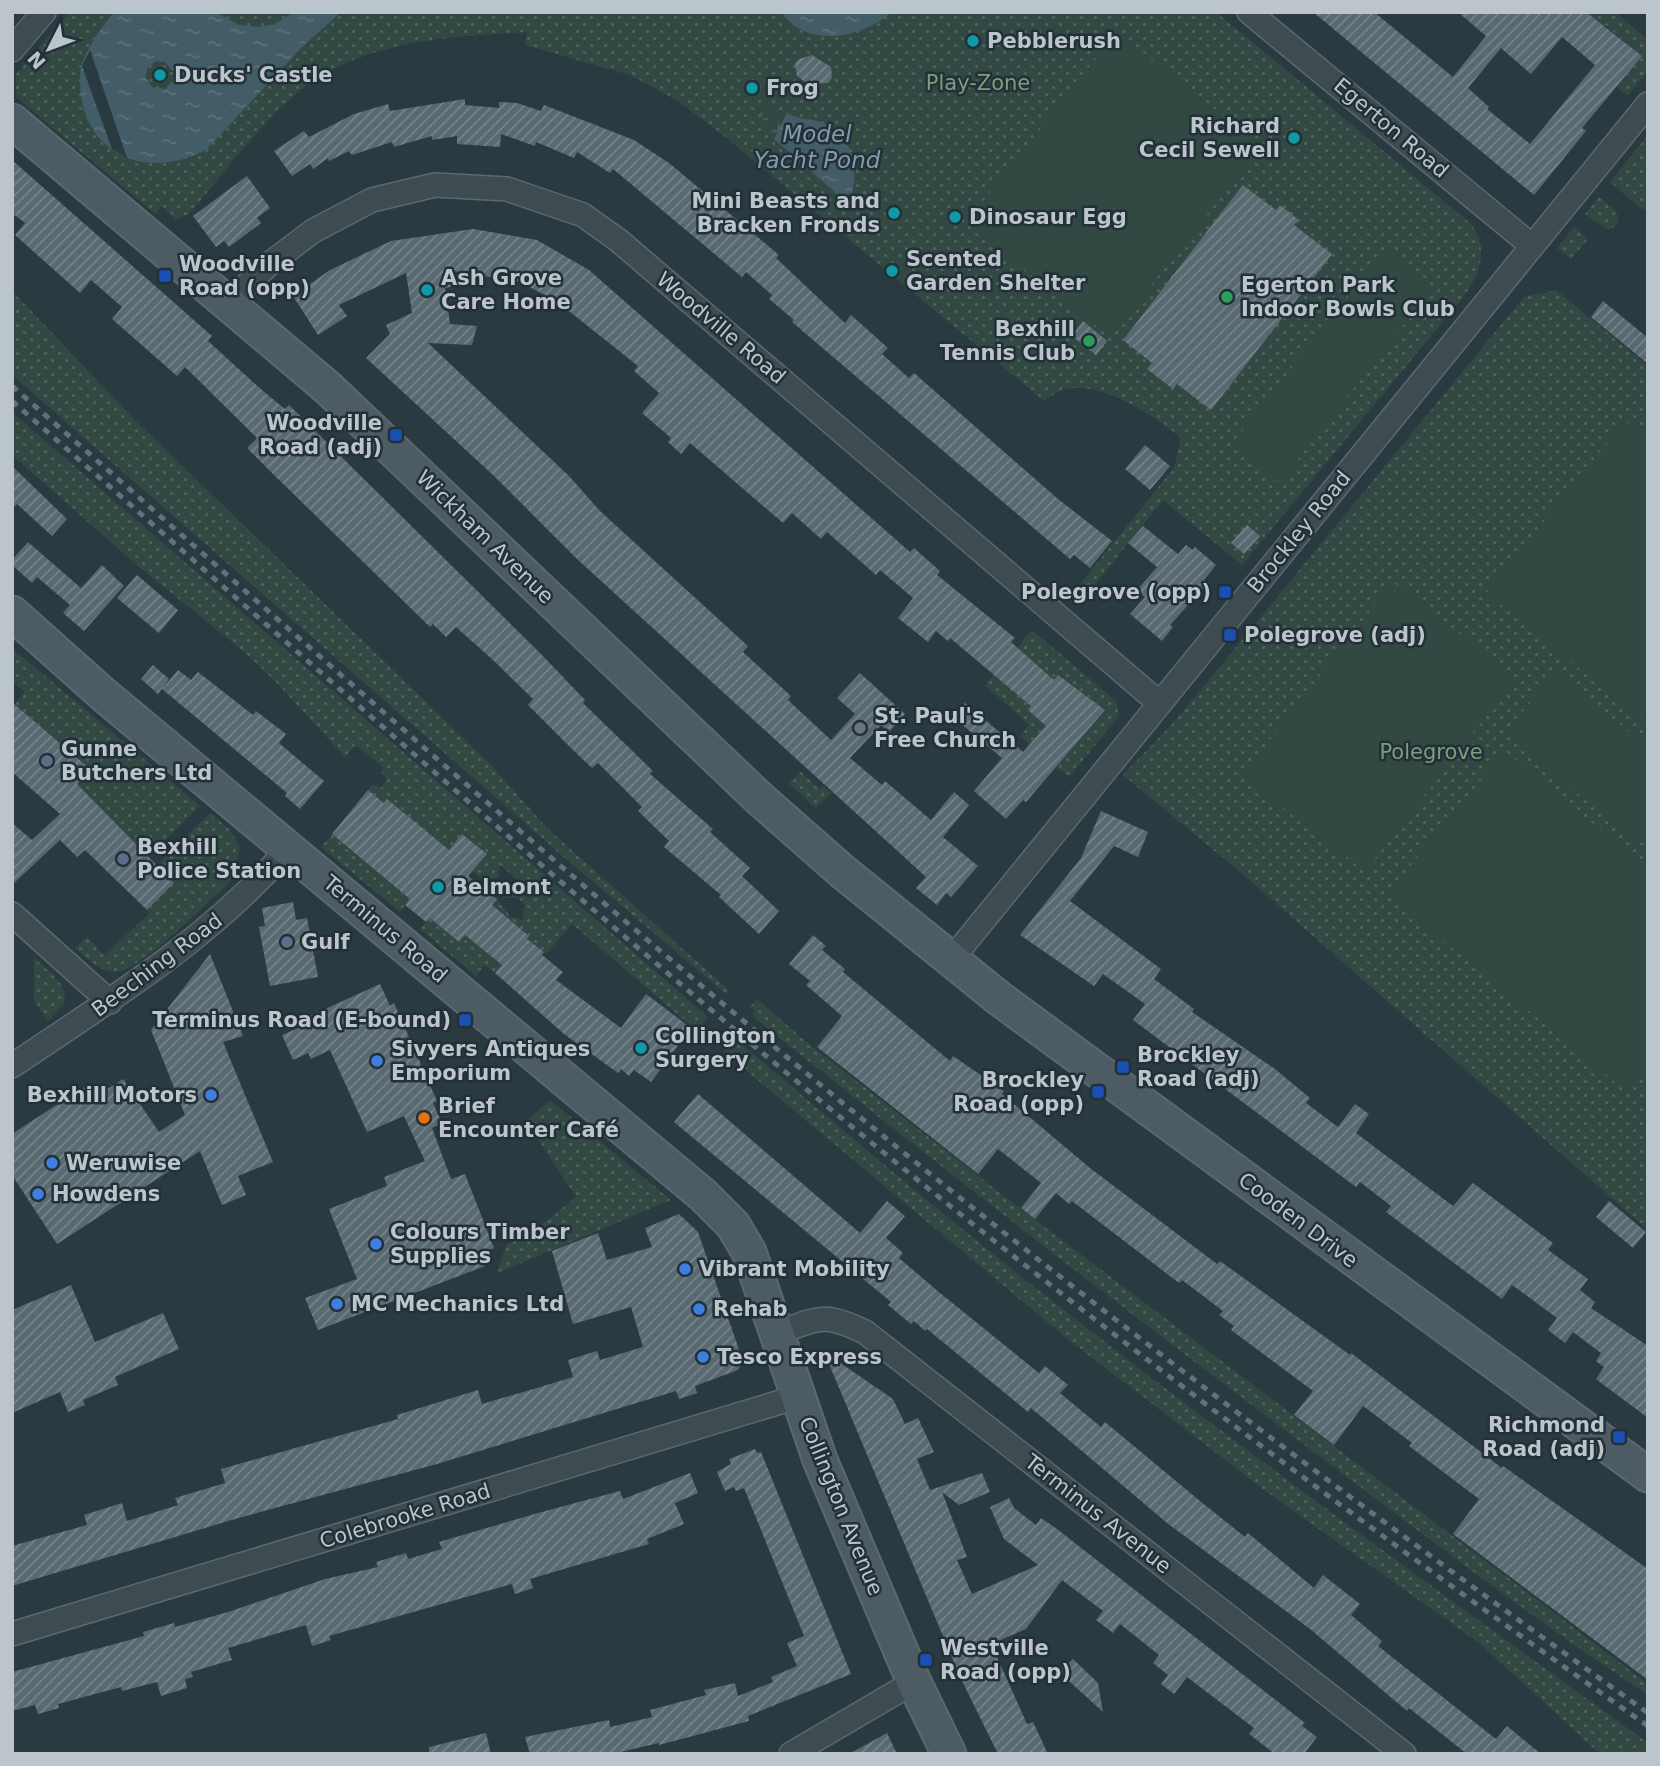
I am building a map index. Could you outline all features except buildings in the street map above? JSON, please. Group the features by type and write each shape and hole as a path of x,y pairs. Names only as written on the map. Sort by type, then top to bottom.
{"street":[{"path":"12,50 44,12"},
{"name":"Egerton Road","path":"1249,12 1532,246"},
{"name":"Brockley Road","path":"951,960 1158,702 1648,104"},
{"name":"Wickham Avenue","path":"12,121 328,388 760,800 951,960"},
{"name":"Woodville Road","path":"228,303 268,265 313,231 372,200 435,185 507,189 583,215 618,240 1158,702"},
{"name":"Terminus Road","path":"12,613 703,1195 733,1225 749,1252"},
{"name":"Beeching Road","path":"12,1066 110,1002 219,920 289,848"},
{"path":"12,914 110,1002"},
{"name":"Cooden Drive","path":"951,960 1413,1306 1648,1475"},
{"name":"Collington Avenue","path":"749,1252 797,1397 914,1682 949,1754"},
{"name":"Terminus Avenue","path":"777,1333 821,1317 836,1319 865,1332 1404,1754"},
{"name":"Colebrooke Road","path":"12,1634 797,1397"},
{"path":"791,1754 914,1682"}],"green space":[{"name":"Play-Zone","path":"69,12 1216,12 1470,223 1480,241 1480,260 1474,279 1464,296 1242,565 1163,500 1080,603 1071,595 1174,468 1181,438 1142,410 1094,390 1063,390 1044,401 718,131 676,100 630,75 525,45 527,32 466,36 405,45 347,63 320,77 295,95 253,137 189,214 176,219 162,206 155,214 16,97 16,74"},
{"path":"1586,12 1615,12 1648,40 1648,71 1627,96 1617,87 1642,56 1605,25 1598,33"},
{"path":"1117,32 1261,146 1110,337 966,223"},
{"path":"766,106 787,113 774,139 760,113"},
{"path":"1648,135 1648,210 1640,208 1610,182"},
{"path":"1599,197 1614,209 1619,218 1616,226 1608,230 1585,214"},
{"path":"1574,227 1588,239 1571,259 1557,248"},
{"path":"1385,250 1433,288 1280,482 1232,444"},
{"name":"Polegrove","path":"1556,290 1648,366 1648,1230 1240,872 1123,775 1176,720 1524,297"},
{"path":"12,291 136,421 489,763 548,829 729,990 726,994 566,859 12,375"},
{"path":"12,412 708,1017 697,1031 572,924 546,954 527,939 529,936 492,905 497,899 511,917 523,920 524,904 518,898 504,898 489,885 504,888 524,885 500,865 498,878 482,879 472,871 486,854 463,834 449,850 368,790 373,784 381,788 387,780 381,772 384,768 356,745 345,757 275,681 243,651 137,565 12,455"},
{"path":"1625,421 1648,439 1648,724 1486,593"},
{"path":"1393,582 1516,678 1365,871 1242,776"},
{"path":"1032,630 1116,701 1119,716 1070,776 1056,768 1105,710 1079,690 1054,680 1017,648"},
{"path":"12,648 200,806 148,857 55,810 90,769 15,704 25,692 12,681"},
{"path":"1556,671 1648,748 1648,835 1639,845 1505,733"},
{"path":"995,673 1031,706 1028,710 1046,726 1030,744 1020,737 1029,725 985,685"},
{"path":"1505,751 1648,869 1648,1068 1627,1092 1387,894"},
{"path":"800,771 820,789 824,786 831,793 816,808 789,784"},
{"path":"210,813 230,830 240,847 234,875 225,887 157,948 128,968 117,972 105,970 75,948 87,937 104,955 149,914 147,910 174,883 156,866"},
{"path":"332,834 361,858 395,857 381,875 410,899 400,912 321,847"},
{"path":"430,918 459,942 465,935 502,965 495,973 485,965 476,976 420,929"},
{"path":"34,958 56,978 65,997 64,1005 48,1021 34,1001"},
{"path":"757,999 804,1040 1013,1203 1648,1684 1648,1695 1563,1637 1438,1545 961,1182 752,1016 755,1011 750,1007"},
{"path":"734,1038 1040,1292 1299,1488 1648,1743 1646,1754 1600,1754 1478,1642 1267,1492 1065,1337 724,1052"},
{"path":"550,1100 671,1200 497,1273 506,1245 535,1230 576,1197 526,1121"}],"water":[{"path":"114,12 215,12 239,25 258,27 275,24 294,12 341,12 303,46 207,149 184,159 162,163 140,161 120,154 103,142 91,126 82,104 80,78 83,61","holes":["156,61 165,62 174,72 173,81 165,89 152,87 145,77 148,67"]},
{"path":"781,12 892,12 865,29 835,36 805,31 792,24"},
{"name":"Model Yacht Pond","path":"787,113 823,123 840,135 851,152 853,161 852,192 846,195 836,193 774,139"}],"pier":[{"path":"90,50 127,158 112,149 82,66"}],"railway":[{"path":"12,386 490,805 854,1112 1060,1277 1226,1404 1648,1713"},
{"path":"12,401 605,920 846,1122 1220,1415 1648,1726"}],"place":[{"name":"Pebblerush","path":"973,41"},
{"name":"Ducks' Castle","path":"160,75"},
{"name":"Frog","path":"752,88"},
{"name":"Richard Cecil Sewell","path":"1294,138"},
{"name":"Mini Beasts and Bracken Fronds","path":"894,213"},
{"name":"Dinosaur Egg","path":"955,217"},
{"name":"Scented Garden Shelter","path":"892,271"},
{"name":"Woodville Road (opp)","path":"165,276"},
{"name":"Ash Grove Care Home","path":"427,290"},
{"name":"Egerton Park Indoor Bowls Club","path":"1227,297"},
{"name":"Bexhill Tennis Club","path":"1089,341"},
{"name":"Woodville Road (adj)","path":"396,435"},
{"name":"Polegrove (opp)","path":"1225,592"},
{"name":"Polegrove (adj)","path":"1230,635"},
{"name":"St. Paul's Free Church","path":"860,728"},
{"name":"Gunne Butchers Ltd","path":"47,761"},
{"name":"Bexhill Police Station","path":"123,859"},
{"name":"Belmont","path":"438,887"},
{"name":"Gulf","path":"287,942"},
{"name":"Terminus Road (E-bound)","path":"465,1020"},
{"name":"Collington Surgery","path":"641,1048"},
{"name":"Sivyers Antiques Emporium","path":"377,1061"},
{"name":"Brockley Road (adj)","path":"1123,1067"},
{"name":"Brockley Road (opp)","path":"1098,1092"},
{"name":"Bexhill Motors","path":"211,1095"},
{"name":"Brief Encounter Café","path":"424,1118"},
{"name":"Weruwise","path":"52,1163"},
{"name":"Howdens","path":"38,1194"},
{"name":"Colours Timber Supplies","path":"376,1244"},
{"name":"Vibrant Mobility","path":"685,1269"},
{"name":"MC Mechanics Ltd","path":"337,1304"},
{"name":"Rehab","path":"699,1309"},
{"name":"Tesco Express","path":"703,1357"},
{"name":"Richmond Road (adj)","path":"1619,1437"},
{"name":"Westville Road (opp)","path":"926,1660"}]}
